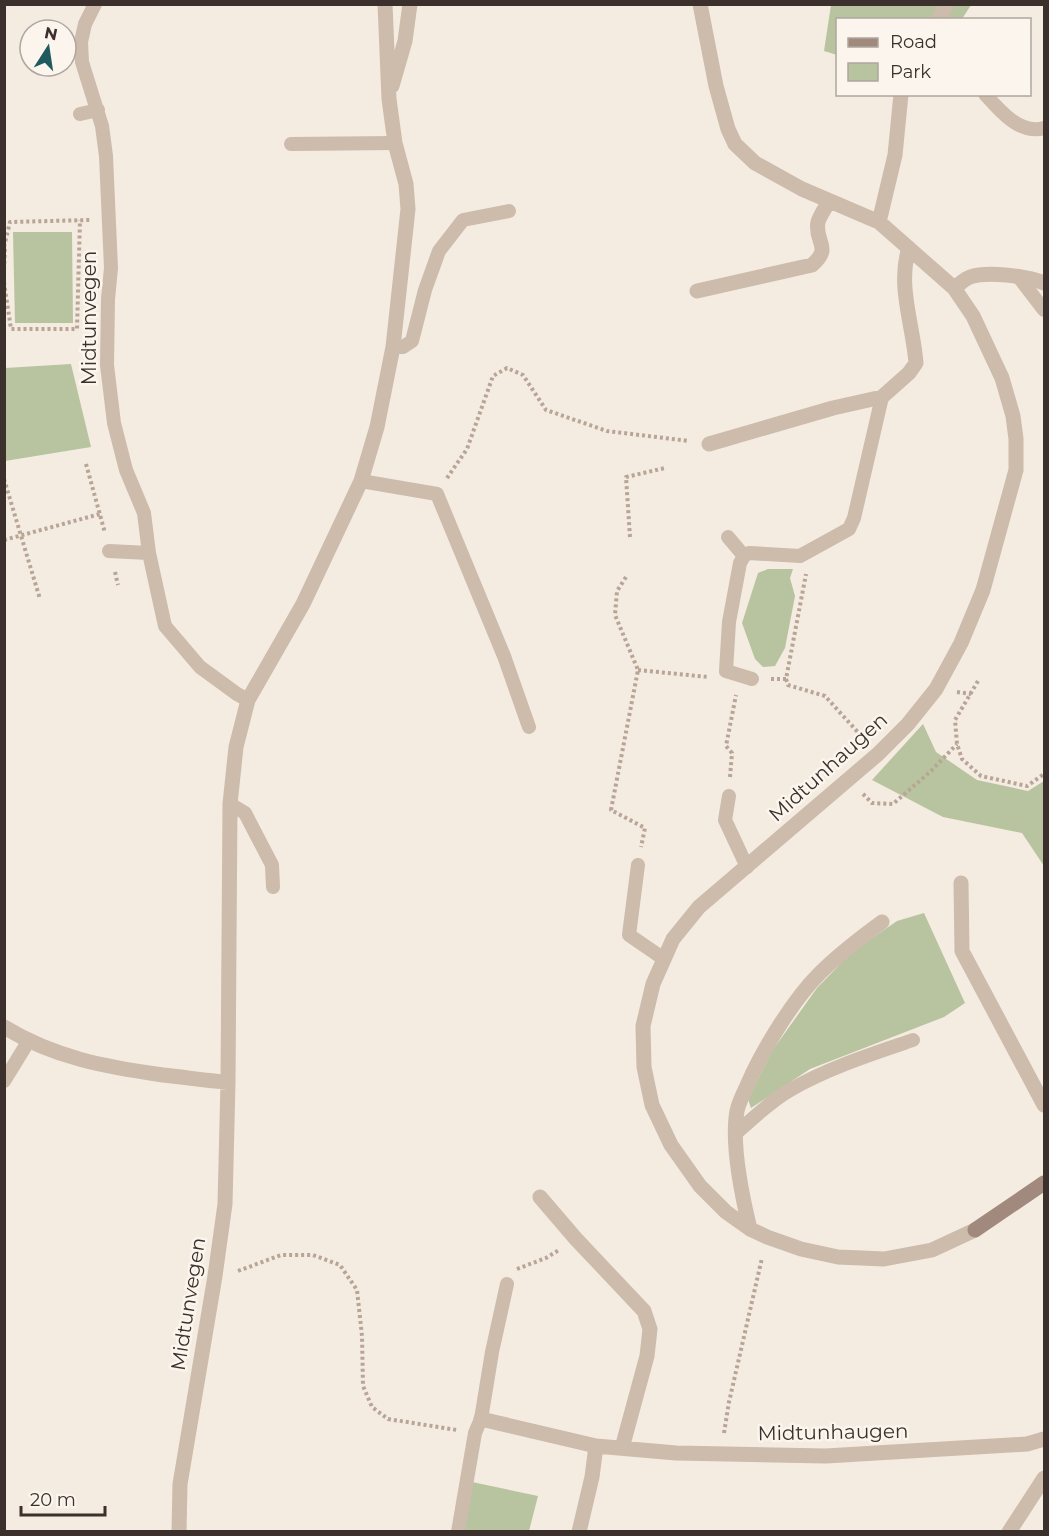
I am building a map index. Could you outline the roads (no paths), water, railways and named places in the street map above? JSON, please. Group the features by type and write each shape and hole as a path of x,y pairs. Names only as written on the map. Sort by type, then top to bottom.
{"street":[{"name":"Midtunvegen","path":"179,1532 180,1484 225,1204 230,804 237,747 248,700 303,604 361,481 377,427 393,347 408,209 406,184 395,143 389,99 385,4"},
{"name":"Midtunvegen","path":"389,99 405,41 410,4"},
{"name":"Midtunhaugen","path":"700,4 716,86 728,129 735,144 755,163 802,189 879,222 954,288 973,316 1002,378 1013,416 1016,470 983,590 961,643 936,689 908,724 878,754 699,907 673,939 653,984 643,1026 644,1067 652,1105 672,1144 700,1186 726,1212 767,1237 801,1249 838,1257 884,1259 932,1250 975,1230 1044,1183"},
{"path":"939,18 947,4"},
{"path":"879,222 895,155 901,96"},
{"path":"697,291 812,265 821,257 823,249 818,233 818,222 829,201"},
{"path":"709,444 833,408 882,397 909,373 916,363 904,290 904,265 909,248"},
{"path":"954,288 968,278 981,275 1018,276 1044,283"},
{"path":"961,883 962,951 1044,1105"},
{"path":"750,1228 742,1196 736,1133 737,1109 757,1064 790,1012 817,976 851,944 882,922"},
{"path":"4,1027 28,1042 80,1061 127,1070 228,1082"},
{"path":"540,1197 644,1311 650,1329 647,1356 622,1448"},
{"name":"Midtunhaugen","path":"478,1426 596,1446 676,1453 826,1456 885,1454 1027,1444 1044,1439"},
{"path":"579,1532 592,1477 596,1446"},
{"path":"1009,1532 1044,1478"}],"lane":[{"name":"Midtunvegen","path":"95,4 85,24 81,42 82,62 98,110 106,156 111,268 108,299 109,377 114,423 126,470 144,513 149,553 165,626 200,667 248,700"},
{"path":"987,96 1000,112 1020,126 1035,130 1044,128"},
{"path":"80,114 98,110"},
{"path":"291,144 395,143"},
{"path":"393,347 403,347 412,340 425,290 439,251 463,220 509,211"},
{"path":"1018,276 1044,310"},
{"path":"746,677 726,671 729,622 740,563 744,556 749,554 800,556 849,529 854,519 882,397"},
{"path":"361,481 437,494 504,656 529,727"},
{"path":"728,537 744,556"},
{"path":"109,551 149,553"},
{"path":"729,796 725,820 747,867"},
{"path":"230,804 245,813 272,865 273,887"},
{"path":"638,865 629,935 664,959"},
{"path":"736,1133 789,1090 836,1069 914,1040"},
{"path":"4,1081 28,1042"},
{"path":"458,1532 507,1284"}]}
